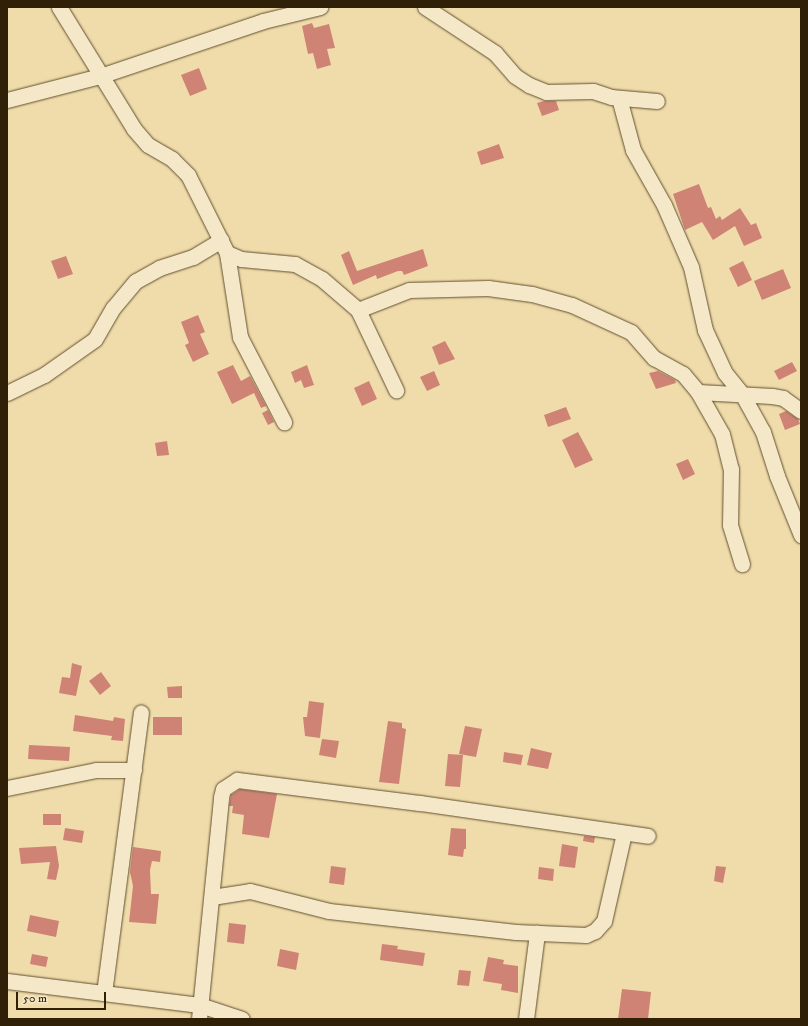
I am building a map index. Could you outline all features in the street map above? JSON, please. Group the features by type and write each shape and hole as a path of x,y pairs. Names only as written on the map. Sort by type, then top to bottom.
{"street":[{"path":"59,7 100,76 134,129 148,145 172,159 188,176 224,247 240,337 284,422"},
{"path":"7,100 100,76 263,21 320,7"},
{"path":"425,7 495,53 515,76 529,85 546,92 593,91 619,98 657,101"},
{"path":"619,98 633,150 664,205 692,267 705,330 725,373 742,394 765,437 777,476 801,535"},
{"path":"224,247 241,259 295,264 322,279 358,310 396,390"},
{"path":"7,393 44,375 95,338 113,308 136,281 159,268 224,247"},
{"path":"358,310 409,290 488,288 532,294 572,305 631,332 654,358 683,374 698,392 722,434 731,469 730,525 742,564"},
{"path":"698,392 783,398 801,411"},
{"path":"104,992 141,712"},
{"path":"7,788 96,770 134,770"},
{"path":"199,1012 212,898 221,797 223,789 237,780 412,802 648,836"},
{"path":"212,898 250,891 329,911 537,933 586,935 595,931 604,921 624,833"},
{"path":"526,1019 537,933"},
{"path":"7,981 104,992 199,1012 242,1019"}],"building":[{"path":"312,23 314,28 329,24 335,48 327,49 331,65 317,69 313,53 308,54 302,26"},
{"path":"199,68 207,89 190,96 181,75"},
{"path":"544,101 556,101 559,110 542,116 537,103"},
{"path":"499,144 504,158 481,165 477,152"},
{"path":"699,184 708,208 711,207 716,219 720,216 722,220 740,208 751,225 756,223 762,238 744,246 735,226 713,240 702,222 685,230 673,194"},
{"path":"423,249 428,266 404,275 402,271 398,271 377,279 376,275 353,285 341,255 349,251 357,271"},
{"path":"66,256 73,274 58,279 51,261"},
{"path":"743,261 752,280 738,287 729,268"},
{"path":"783,269 791,288 762,300 754,281"},
{"path":"198,315 205,332 200,334 209,354 193,362 185,345 189,343 181,322"},
{"path":"445,341 455,359 439,365 432,347"},
{"path":"792,362 797,371 779,380 774,371"},
{"path":"233,365 241,381 250,376 266,406 261,408 254,393 232,404 217,372"},
{"path":"307,365 314,385 304,388 301,380 295,383 291,372"},
{"path":"434,371 440,385 427,391 420,377"},
{"path":"658,371 675,380 676,383 656,389 649,373"},
{"path":"369,381 377,399 362,406 354,388"},
{"path":"566,407 571,419 548,427 544,415"},
{"path":"268,410 274,422 268,425 262,413"},
{"path":"786,411 798,419 800,424 785,430 779,414"},
{"path":"578,432 593,460 575,468 562,440"},
{"path":"167,441 169,455 157,456 155,443"},
{"path":"688,459 695,474 683,480 676,464"},
{"path":"72,663 82,666 76,696 59,693 62,677 70,678"},
{"path":"101,672 111,686 100,695 89,681"},
{"path":"182,686 182,698 168,698 167,687"},
{"path":"309,701 324,703 320,738 305,736 303,717 307,717"},
{"path":"75,715 113,721 114,717 125,719 123,741 111,740 112,736 73,731"},
{"path":"153,717 182,717 182,735 153,735"},
{"path":"388,721 402,723 402,728 406,729 399,784 379,782"},
{"path":"465,726 482,729 476,757 459,754"},
{"path":"322,739 339,741 336,758 319,755"},
{"path":"29,745 70,747 69,761 28,759"},
{"path":"531,748 552,753 548,769 527,765"},
{"path":"504,752 523,755 521,765 503,762"},
{"path":"448,754 463,755 460,787 445,786"},
{"path":"240,789 277,794 269,838 242,834 244,815 232,813 233,806 229,806 231,795"},
{"path":"43,814 61,814 61,825 43,825"},
{"path":"65,828 84,831 82,843 63,840"},
{"path":"451,828 466,829 466,849 464,849 463,857 448,855"},
{"path":"584,836 595,837 594,843 583,841"},
{"path":"562,844 578,847 575,868 559,866"},
{"path":"56,846 59,866 56,880 47,879 50,862 21,864 19,848"},
{"path":"133,847 161,851 160,862 152,861 150,870 151,894 159,894 156,924 129,922 133,886 130,872"},
{"path":"331,866 346,868 344,885 329,883"},
{"path":"716,866 726,867 723,883 714,881"},
{"path":"539,867 554,869 553,881 538,879"},
{"path":"30,915 59,921 56,937 27,931"},
{"path":"229,923 246,925 244,944 227,942"},
{"path":"382,944 398,946 397,949 425,953 423,966 380,960"},
{"path":"280,949 299,953 296,970 277,966"},
{"path":"32,954 48,957 46,967 30,964"},
{"path":"488,957 504,960 503,964 518,966 518,993 501,990 502,984 483,981"},
{"path":"459,970 471,971 469,986 457,985"},
{"path":"622,989 651,992 648,1019 618,1019"}]}
